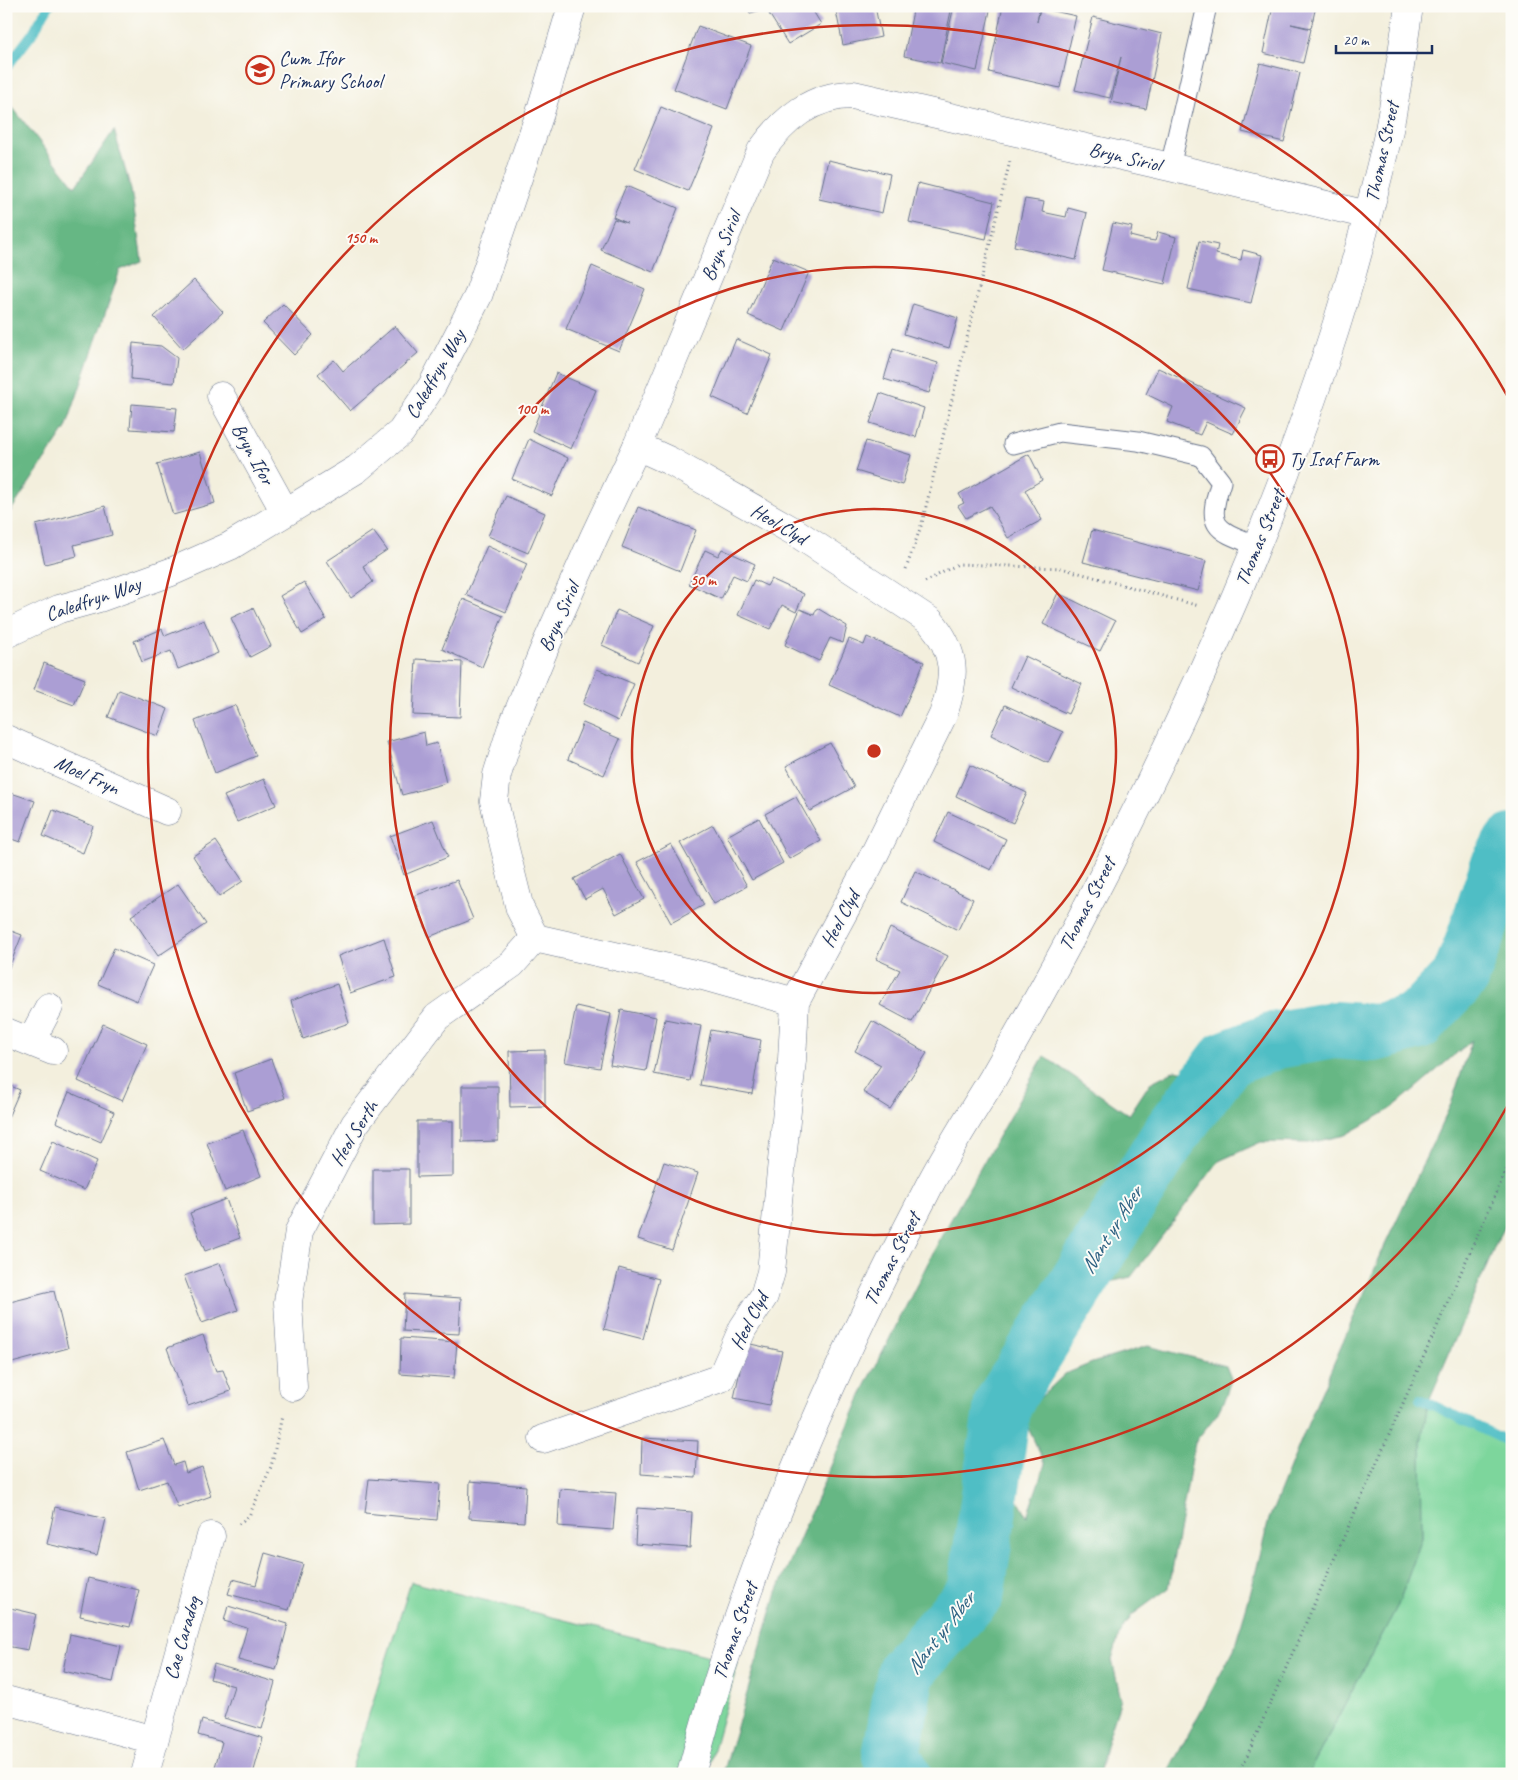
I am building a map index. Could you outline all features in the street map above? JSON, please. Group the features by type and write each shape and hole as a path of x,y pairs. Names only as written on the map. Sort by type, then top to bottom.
{"street":[{"name":"Caledfryn Way","path":"6,634 58,609 99,598 162,575 230,546 358,469 401,432 432,386 478,296 540,113 572,6"},
{"name":"Thomas Street","path":"691,1774 726,1652 776,1512 851,1341 926,1190 1005,1056 1086,910 1202,675 1258,546 1315,391 1341,311 1368,215 1389,128 1409,6"},
{"name":"Bryn Siriol","path":"535,938 520,909 494,801 497,775 510,730 594,536 637,446 761,151 777,129 793,115 817,101 840,95 853,95 1170,167 1368,215"},
{"name":"Bryn Ifor","path":"221,396 285,512"},
{"name":"Heol Clyd","path":"543,1439 721,1378 743,1328 764,1296 771,1272 792,1060 794,1002 869,865 943,715 948,700 951,680 952,661 948,646 930,621 795,532 670,461 637,446"},
{"name":"Moel Fryn","path":"6,740 167,811"},
{"path":"535,938 703,976 794,1002"},
{"name":"Heol Serth","path":"293,1387 288,1302 300,1231 355,1124 437,1017 512,964 535,938"},
{"path":"6,1032 42,1046 49,1007"},
{"name":"Cae Caradog","path":"145,1774 211,1536"},
{"path":"6,1700 154,1740"}],"lane":[{"path":"1170,167 1207,6"},
{"path":"1014,444 1060,432 1138,442 1201,456 1221,482 1215,498 1213,512 1218,528 1258,546"}],"path":[{"path":"896,597 922,523 1017,133"},
{"path":"896,597 958,564 1061,568 1229,614"},
{"path":"1239,1774 1512,1157"},
{"path":"211,1536 234,1528 249,1516 270,1467 283,1413 293,1387"}],"green space":[{"path":"6,99 75,187 114,130 131,190 142,261 120,270 66,428 6,518"},
{"path":"1512,843 1512,1213 1495,1246 1428,1403 1421,1442 1422,1538 1398,1605 1308,1774 1167,1774 1234,1649 1269,1519 1385,1245 1451,1104 1472,1040 1391,1109 1345,1135 1309,1143 1261,1142 1219,1161 1131,1277 1073,1291 1003,1403 995,1459 1027,1516 1045,1464 1022,1415 1065,1374 1092,1363 1148,1346 1226,1366 1231,1378 1226,1396 1217,1414 1195,1442 1169,1588 1132,1615 1119,1636 1112,1660 1121,1699 1099,1774 723,1774 777,1592 863,1391 941,1237 1044,1056 1129,1115 1150,1083 1175,1070 1213,1077 1227,1059 1277,1040 1334,1030 1374,1033 1418,1021 1460,977 1474,942 1499,866"},
{"path":"1428,1403 1505,1440 1512,1448 1512,1774 1308,1774 1398,1605 1422,1538 1421,1442"},
{"path":"411,1582 738,1663 707,1774 350,1774"}],"building":[{"path":"746,6 810,6 821,24 788,44 766,9 750,13"},
{"path":"835,6 875,6 881,37 843,45"},
{"path":"914,6 952,6 940,63 904,56"},
{"path":"954,6 991,6 977,71 941,63"},
{"path":"1003,6 1040,7 1037,22 1040,8 1076,16 1060,88 989,72"},
{"path":"1273,6 1316,6 1311,28 1291,24 1311,29 1303,63 1263,53"},
{"path":"1093,17 1162,34 1146,109 1111,102 1121,57 1110,98 1075,90"},
{"path":"698,26 751,46 727,109 674,89"},
{"path":"1260,63 1300,73 1284,142 1242,132"},
{"path":"661,107 714,129 688,191 635,169"},
{"path":"828,160 890,174 882,213 819,199"},
{"path":"918,183 994,202 986,239 909,222"},
{"path":"626,186 678,208 653,272 601,250 614,219 627,223 613,217"},
{"path":"1025,199 1044,202 1042,212 1066,217 1068,208 1087,213 1076,260 1014,246"},
{"path":"1113,223 1132,227 1130,236 1142,239 1155,241 1158,232 1176,237 1165,284 1102,270"},
{"path":"1199,241 1218,245 1216,254 1241,260 1243,250 1262,255 1251,303 1188,289"},
{"path":"773,257 809,272 784,331 748,315"},
{"path":"592,266 645,289 619,351 566,329"},
{"path":"194,280 223,312 183,349 154,317"},
{"path":"283,304 313,335 294,355 263,323"},
{"path":"913,304 958,318 949,348 904,334"},
{"path":"395,326 418,353 350,411 318,374 334,360 343,371"},
{"path":"736,339 772,355 747,413 712,397"},
{"path":"133,343 161,346 177,358 174,383 131,379"},
{"path":"893,349 938,363 929,393 884,379"},
{"path":"1158,368 1246,408 1233,434 1206,422 1200,435 1167,422 1173,407 1146,394"},
{"path":"556,373 596,390 571,449 532,431"},
{"path":"880,393 924,408 916,437 870,423"},
{"path":"132,404 177,408 174,432 130,429"},
{"path":"529,439 568,458 552,496 512,479"},
{"path":"866,441 911,455 902,485 856,471"},
{"path":"200,452 215,503 173,515 157,464"},
{"path":"1029,454 1042,480 1025,490 1042,520 1008,538 990,506 966,518 958,506 964,503 959,494"},
{"path":"506,496 545,513 528,553 488,536"},
{"path":"105,506 112,535 74,545 77,556 45,564 36,525"},
{"path":"638,507 696,530 680,571 622,547"},
{"path":"1092,530 1206,561 1198,591 1083,562"},
{"path":"373,531 387,550 363,566 373,582 351,598 327,561"},
{"path":"487,546 527,564 506,612 466,595"},
{"path":"722,549 755,564 747,581 733,575 721,599 689,584 705,550 718,556"},
{"path":"771,579 804,594 796,612 782,605 770,629 738,615 754,580 767,586"},
{"path":"304,582 326,619 302,634 280,596"},
{"path":"1058,593 1115,621 1100,651 1043,624"},
{"path":"463,599 503,616 482,667 442,649"},
{"path":"253,608 271,646 250,657 231,618"},
{"path":"817,608 847,626 843,643 830,638 819,661 785,645 800,609 814,615"},
{"path":"617,610 654,626 638,662 602,645"},
{"path":"204,620 218,653 178,669 171,651 142,662 134,641 162,629 165,636"},
{"path":"867,637 924,662 900,717 829,685 849,639 864,645"},
{"path":"1025,656 1082,684 1068,714 1011,687"},
{"path":"416,659 462,662 460,717 413,715"},
{"path":"44,663 85,679 74,705 34,690"},
{"path":"597,669 634,684 618,721 583,704"},
{"path":"119,690 168,709 158,736 108,717"},
{"path":"235,705 256,756 215,773 195,721"},
{"path":"1005,705 1063,732 1048,763 991,735"},
{"path":"583,723 620,739 604,775 568,759"},
{"path":"424,732 426,746 437,743 446,783 402,795 387,742"},
{"path":"830,743 854,787 810,811 786,766"},
{"path":"970,765 1027,793 1013,823 956,796"},
{"path":"264,779 276,805 237,822 224,796"},
{"path":"8,792 35,801 20,842 6,837 6,796"},
{"path":"796,797 821,841 789,859 765,814"},
{"path":"53,810 93,826 83,853 43,836"},
{"path":"948,812 1006,839 991,870 934,842"},
{"path":"759,818 783,863 752,880 727,836"},
{"path":"433,820 448,857 404,875 390,836"},
{"path":"713,825 747,886 714,904 680,843"},
{"path":"216,841 243,881 219,897 193,856"},
{"path":"671,844 704,905 671,923 637,862"},
{"path":"620,854 644,899 616,914 603,889 585,899 574,879"},
{"path":"915,871 973,899 958,930 901,902"},
{"path":"457,880 473,919 429,937 414,896"},
{"path":"178,884 206,924 158,956 131,916"},
{"path":"890,928 948,956 912,1022 880,1005 900,970 876,959"},
{"path":"6,929 22,935 6,975"},
{"path":"384,938 396,977 350,993 338,956"},
{"path":"114,948 153,965 137,1001 98,984"},
{"path":"337,984 349,1023 303,1039 291,1001"},
{"path":"576,1006 611,1014 600,1068 565,1062"},
{"path":"621,1010 656,1017 646,1071 610,1065"},
{"path":"665,1019 701,1026 690,1081 654,1074"},
{"path":"872,1021 927,1053 890,1109 863,1092 881,1065 855,1051"},
{"path":"103,1024 147,1044 122,1101 78,1081"},
{"path":"711,1030 761,1040 752,1094 700,1085"},
{"path":"545,1050 545,1106 510,1107 509,1051"},
{"path":"271,1059 285,1098 247,1111 234,1073"},
{"path":"6,1084 20,1090 6,1122"},
{"path":"462,1086 498,1086 498,1141 462,1142"},
{"path":"69,1092 114,1112 101,1142 56,1122"},
{"path":"417,1121 453,1121 453,1176 417,1177"},
{"path":"243,1130 261,1176 225,1191 207,1143"},
{"path":"53,1141 97,1161 84,1190 40,1171"},
{"path":"664,1162 698,1173 672,1250 638,1239"},
{"path":"373,1169 409,1169 409,1224 373,1225"},
{"path":"226,1199 240,1238 205,1251 190,1213"},
{"path":"220,1263 238,1310 202,1323 184,1276"},
{"path":"619,1268 659,1279 643,1339 604,1329"},
{"path":"54,1291 68,1348 12,1363 6,1339 6,1303"},
{"path":"405,1294 461,1298 459,1334 403,1331"},
{"path":"203,1335 216,1371 223,1370 231,1391 188,1406 167,1348"},
{"path":"401,1338 457,1342 454,1378 400,1374"},
{"path":"746,1343 782,1351 769,1405 734,1398"},
{"path":"642,1438 698,1441 696,1478 641,1474"},
{"path":"164,1440 174,1465 183,1462 186,1473 202,1467 211,1496 178,1508 167,1481 139,1490 127,1452"},
{"path":"369,1479 440,1484 437,1520 365,1513"},
{"path":"470,1481 526,1486 524,1522 469,1518"},
{"path":"560,1489 616,1493 613,1530 558,1526"},
{"path":"55,1507 106,1519 97,1555 47,1544"},
{"path":"637,1508 692,1512 690,1548 635,1544"},
{"path":"265,1553 303,1564 289,1610 228,1594 233,1579 256,1585"},
{"path":"88,1578 139,1590 130,1627 80,1616"},
{"path":"228,1606 288,1624 276,1670 238,1660 247,1628 224,1621"},
{"path":"6,1607 36,1614 28,1650 6,1646"},
{"path":"70,1634 121,1646 113,1682 63,1671"},
{"path":"214,1664 275,1682 262,1729 224,1718 234,1686 210,1679"},
{"path":"202,1720 263,1738 253,1774 213,1774 222,1742 198,1735"}],"waterway":[{"path":"6,68 32,34 49,6"},
{"name":"Nant yr Aber","path":"902,1774 891,1756 906,1671 976,1592 1003,1403 1172,1132 1227,1059 1277,1040 1334,1030 1374,1033 1418,1021 1460,977 1474,942 1499,866 1512,843"},
{"path":"1420,1399 1505,1440 1512,1448"}],"place":[{"name":"Cwm Ifor Primary School","path":"260,70"},
{"name":"Ty Isaf Farm","path":"1270,459"}]}
